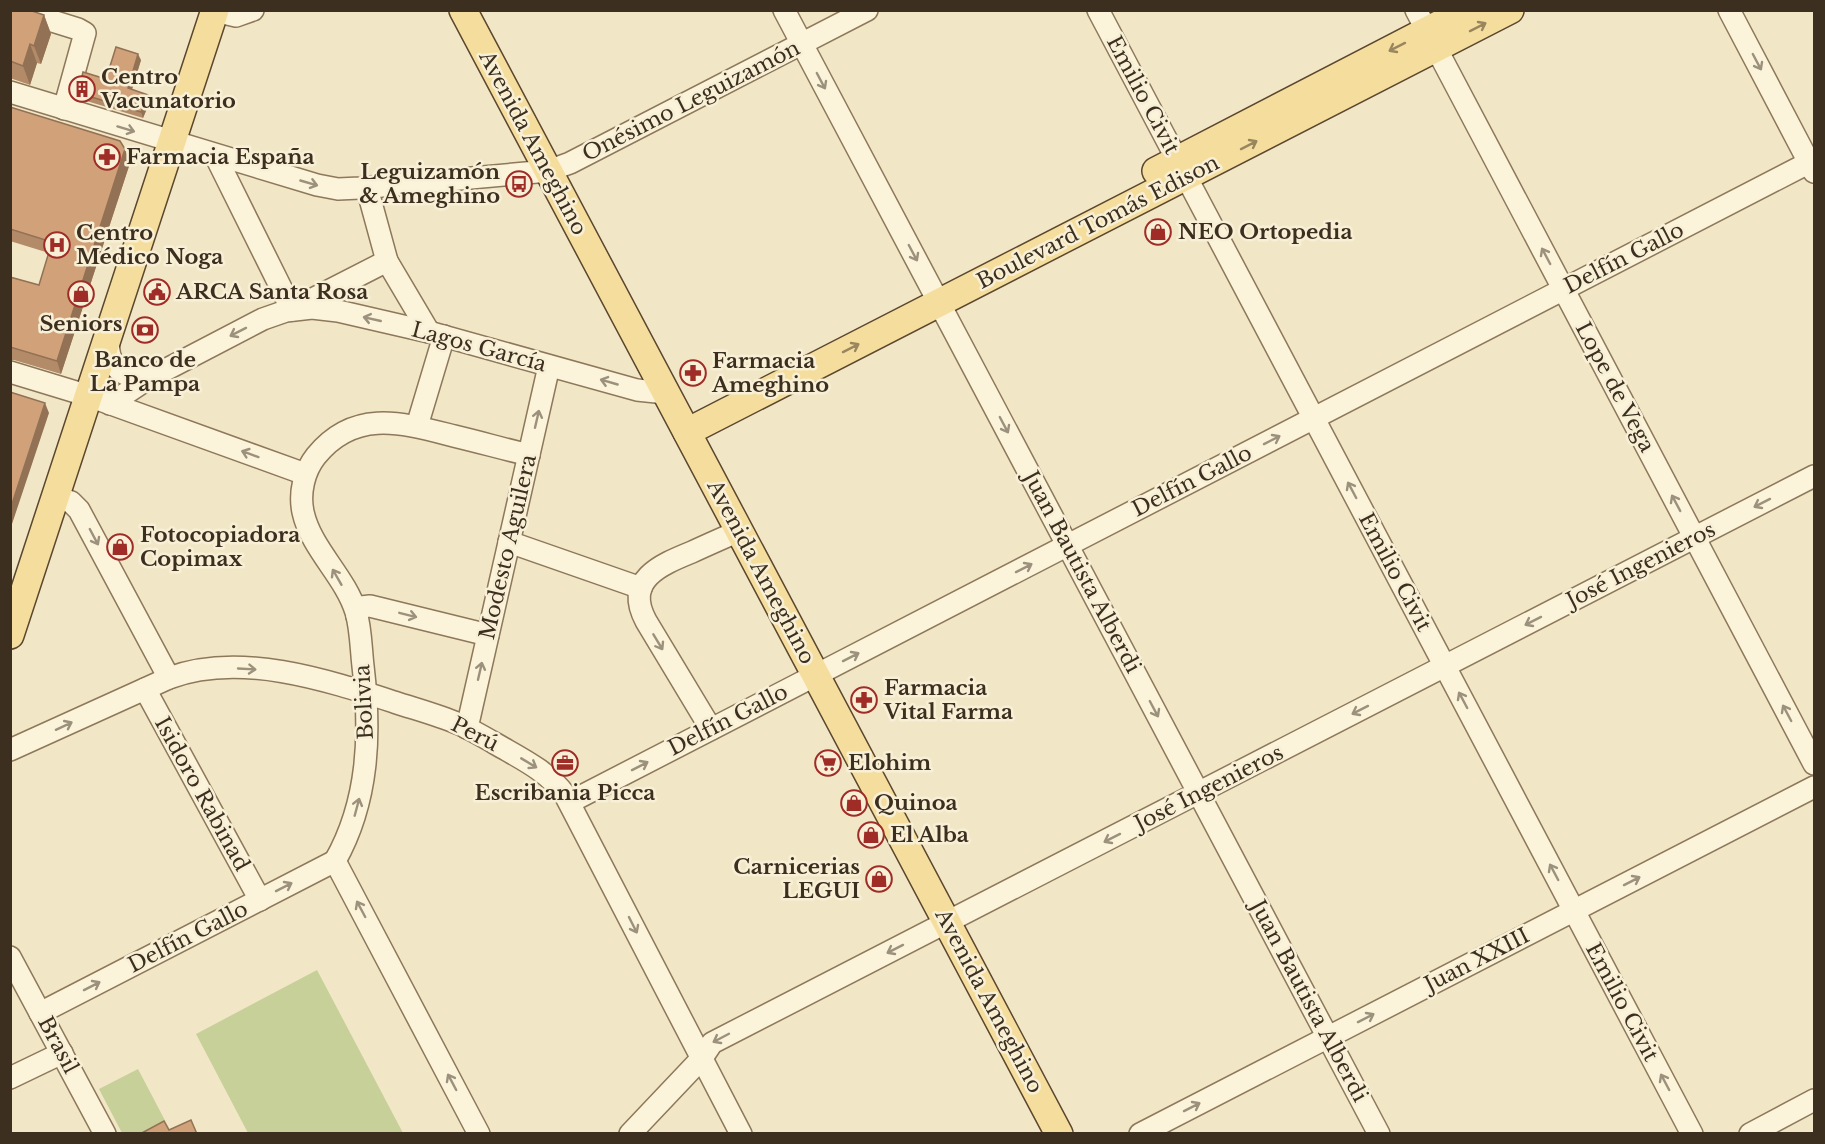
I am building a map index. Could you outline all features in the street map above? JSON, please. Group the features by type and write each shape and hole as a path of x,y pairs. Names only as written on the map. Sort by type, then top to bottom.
{"main road":[{"path":"10,635 91,397 199,10"},
{"name":"Avenida Ameghino","path":"463,10 1059,1134"},
{"name":"Boulevard Tomás Edison","path":"677,414 935,295 1182,168 1426,30 1467,10"},
{"name":"Boulevard Tomás Edison","path":"1426,30 1510,10"},
{"path":"10,586 91,397 164,140 215,11"}],"street":[{"path":"17,10 85,33 86,38 64,109"},
{"path":"215,11 236,16 254,10"},
{"name":"Juan Bautista Alberdi","path":"784,10 1380,1134"},
{"name":"Onésimo Leguizamón","path":"10,92 316,185 338,189 548,171 570,163 867,10"},
{"name":"Emilio Civit","path":"1098,10 1692,1134"},
{"path":"1729,10 1813,165"},
{"name":"Lope de Vega","path":"1426,30 1815,764"},
{"path":"215,155 292,310"},
{"name":"Delfín Gallo","path":"570,802 1563,290 1813,165"},
{"path":"367,188 387,261 436,334 417,426"},
{"name":"Lagos García","path":"91,397 151,377 263,319 292,310 387,261"},
{"name":"Lagos García","path":"292,310 312,308 332,310 436,334 640,391 677,414"},
{"path":"109,334 108,354 114,367 129,377 151,377"},
{"name":"Modesto Aguilera","path":"467,728 549,366"},
{"path":"10,372 91,397 305,474 313,460 338,435 378,422 417,426 529,455"},
{"name":"Bolivia","path":"305,474 301,496 304,518 351,601 357,616 366,693 368,735 363,780 353,823 335,861"},
{"name":"José Ingenieros","path":"630,1134 702,1058 712,1043 1815,476"},
{"path":"56,497 71,502 80,510 170,678"},
{"path":"711,729 643,616 640,605 641,588 646,578 660,566 739,531"},
{"path":"509,542 641,588"},
{"path":"357,616 361,607 370,606 488,635"},
{"name":"Perú","path":"10,750 170,678 210,669 255,669 316,678 467,728 538,769 553,781 570,802 741,1134"},
{"name":"Isidoro Rabinad","path":"145,689 260,900"},
{"name":"Juan XXIII","path":"1140,1134 1815,787"},
{"path":"335,861 479,1134"},
{"name":"Delfín Gallo","path":"40,1013 335,861"},
{"name":"Brasil","path":"10,957 105,1134"},
{"path":"10,1078 62,1053"},
{"path":"1750,1134 1815,1100"}],"green space":[{"path":"317,970 403,1133 248,1133 196,1034"},
{"path":"138,1069 170,1130 164,1133 122,1133 99,1089"}],"building":[{"path":"10,10 29,10 44,15 34,46 30,44 23,66 10,61"},
{"path":"116,47 138,54 128,88 148,95 141,112 78,93 83,72 106,79"},
{"path":"10,107 120,141 125,149 57,361 10,347 10,277 39,285 52,242 10,229"},
{"path":"10,392 45,403 10,510"},
{"path":"191,1120 197,1134 140,1134 164,1121 169,1130"}],"place":[{"name":"Centro Vacunatorio","path":"82,89"},
{"name":"Farmacia España","path":"107,157"},
{"name":"Leguizamón & Ameghino","path":"519,184"},
{"name":"NEO Ortopedia","path":"1158,232"},
{"name":"Centro Médico Noga","path":"57,245"},
{"name":"ARCA Santa Rosa","path":"157,292"},
{"name":"Seniors","path":"81,294"},
{"name":"Banco de La Pampa","path":"145,330"},
{"name":"Farmacia Ameghino","path":"693,373"},
{"name":"Fotocopiadora Copimax","path":"120,547"},
{"name":"Farmacia Vital Farma","path":"864,700"},
{"name":"Escribania Picca","path":"565,763"},
{"name":"Elohim","path":"828,763"},
{"name":"Quinoa","path":"854,803"},
{"name":"El Alba","path":"871,835"},
{"name":"Carnicerias LEGUI","path":"879,879"}]}
